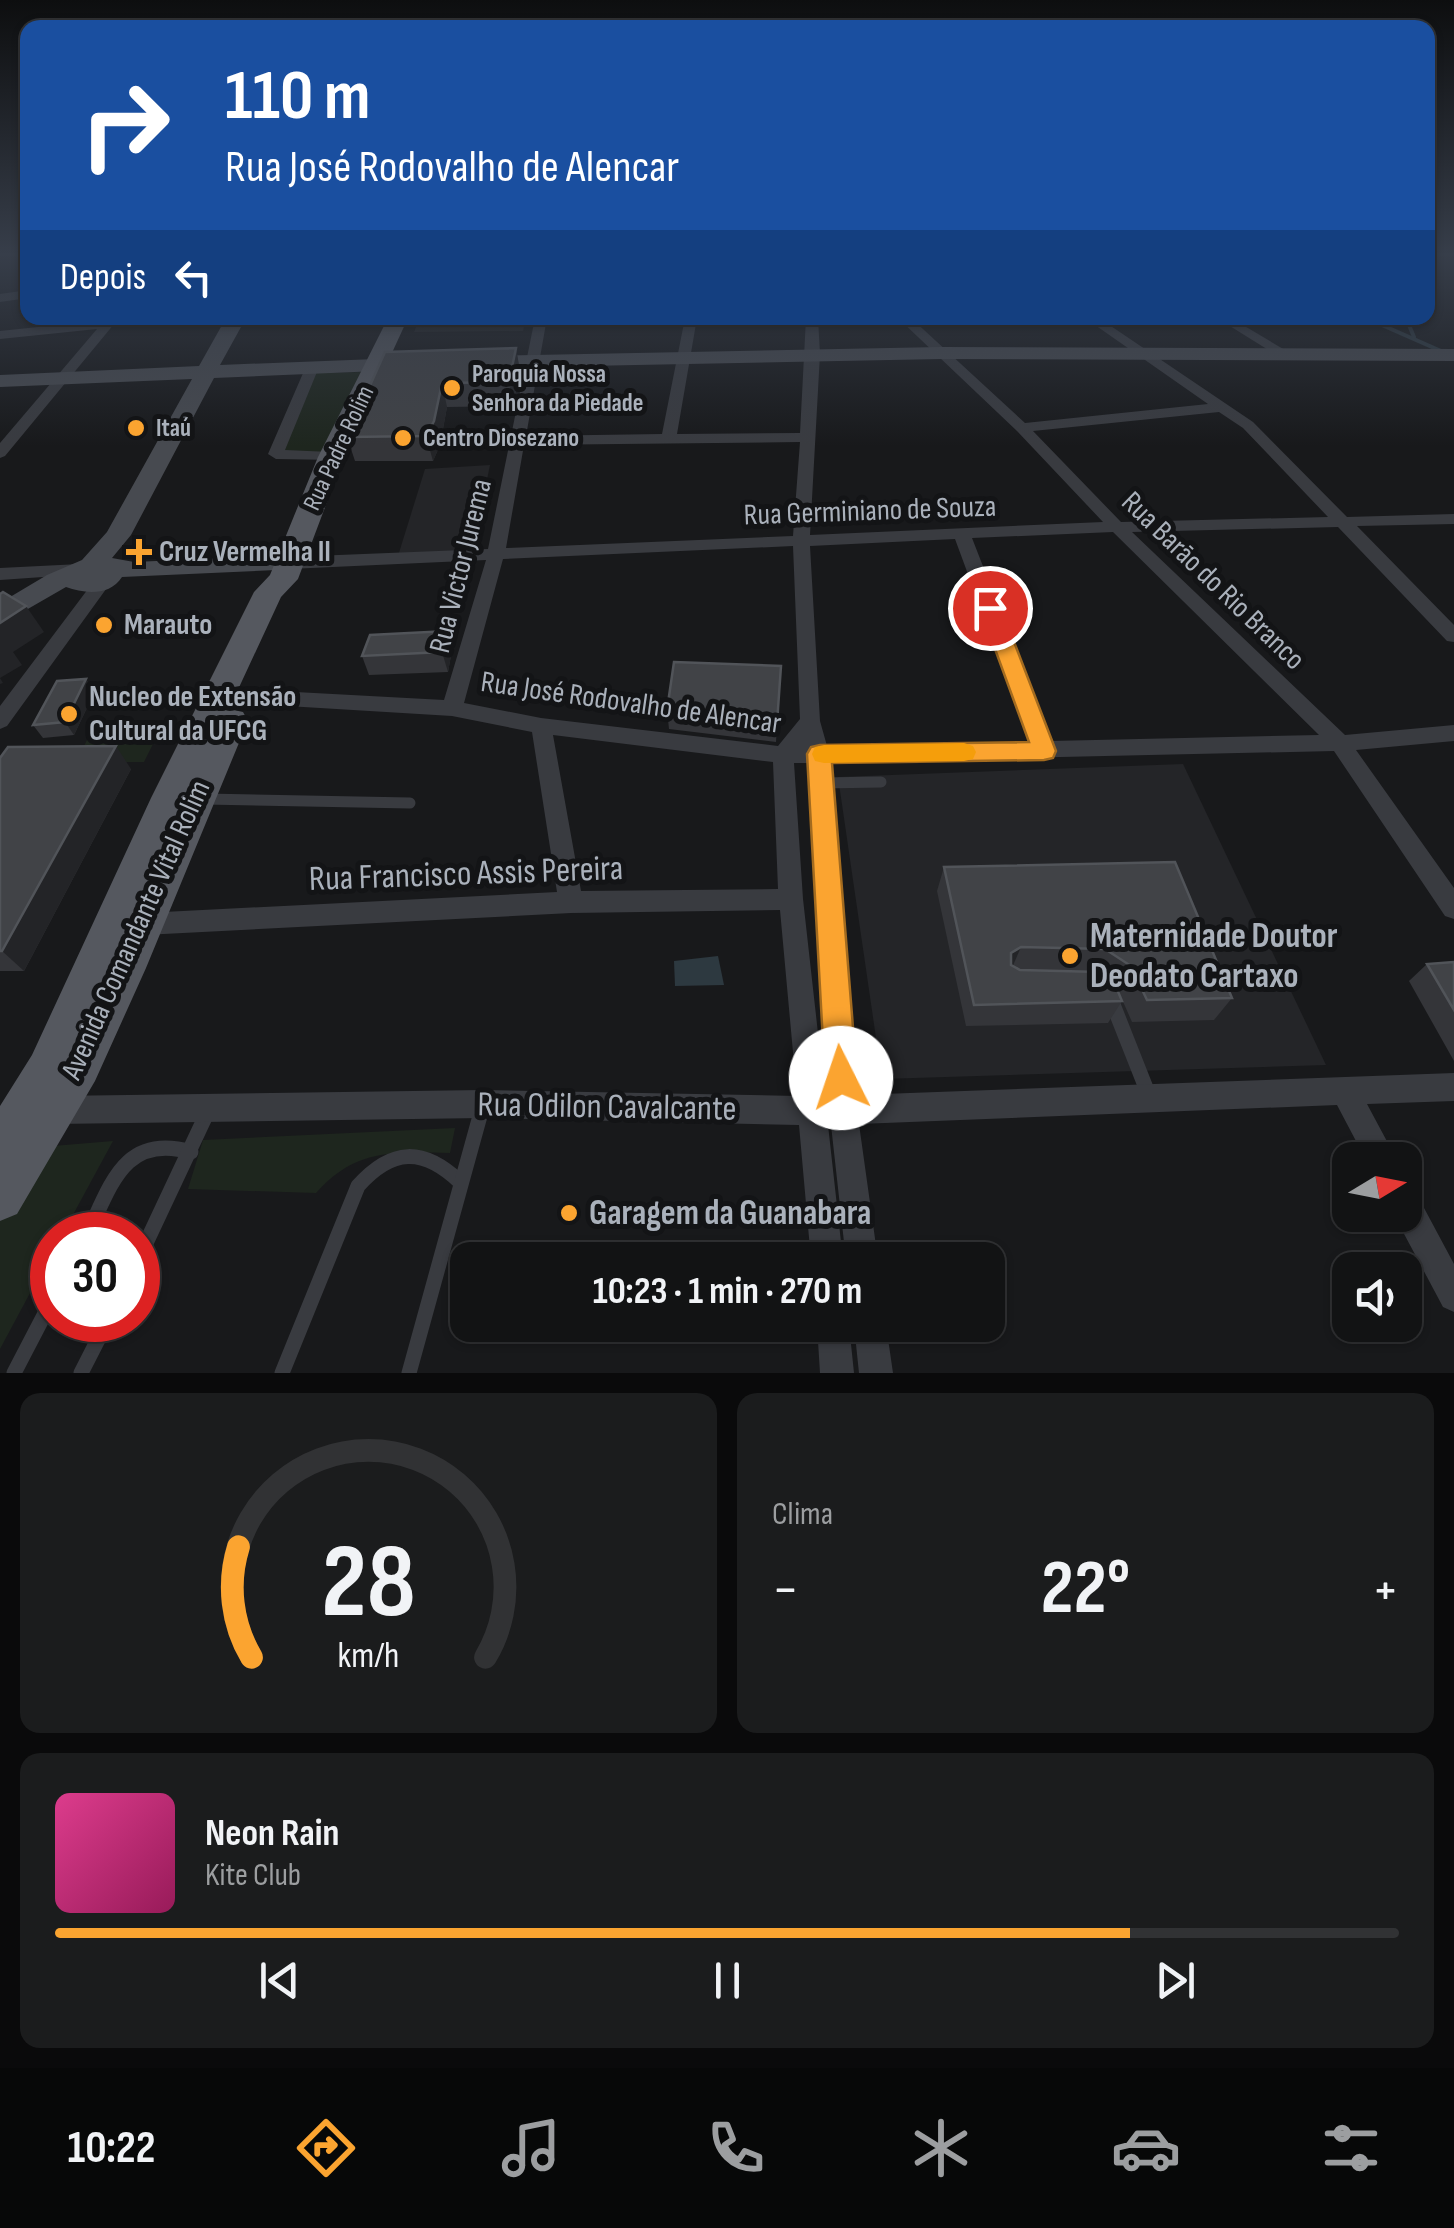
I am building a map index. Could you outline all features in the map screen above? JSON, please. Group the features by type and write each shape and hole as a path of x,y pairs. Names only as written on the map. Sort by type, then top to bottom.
{"main road":[{"path":"97,577 232,325"},
{"name":"Rua Padre Rolim","path":"286,571 331,458 395,325"},
{"path":"455,363 814,354 1454,355"},
{"path":"0,382 417,364"},
{"path":"0,616 30,598 59,595 97,577 286,571"},
{"name":"Avenida Comandante Vital Rolim","path":"0,1197 27,1110 284,593 286,571"},
{"name":"Avenida Comandante Vital Rolim","path":"0,1149 144,924 182,798"}],"street":[{"path":"0,335 79,325"},
{"path":"0,453 107,325"},
{"name":"Rua Victor Jurema","path":"452,708 496,554 540,325"},
{"path":"668,438 691,325"},
{"path":"812,325 814,354 801,541 810,721 820,754 843,1110 860,1242"},
{"name":"Rua Barāo do Rio Branco","path":"911,325 1022,428 1117,527 1340,743 1454,908"},
{"path":"1102,325 1225,407 1286,461 1454,636"},
{"path":"1234,325 1283,353"},
{"path":"312,367 276,454 331,458"},
{"path":"1022,428 1225,407"},
{"path":"520,442 806,438"},
{"name":"Rua Germiniano de Souza","path":"286,571 496,554 963,537 1117,527 1454,520"},
{"path":"963,537 1044,751"},
{"path":"0,574 97,577"},
{"path":"0,720 7,700 97,577"},
{"name":"Rua José Rodovalho de Alencar","path":"231,696 452,708 541,726 783,755 1340,743 1454,734"},
{"path":"810,721 783,755 791,899 825,1242"},
{"path":"541,726 571,902"},
{"name":"Rua Francisco Assis Pereira","path":"144,924 571,902 791,899"},
{"path":"796,952 832,949"},
{"name":"Rua Odilon Cavalcante","path":"27,1110 483,1104 814,1111 1454,1087"},
{"path":"1346,1092 1372,1142"},
{"path":"1420,1232 1454,1296"},
{"path":"834,1342 837,1373"},
{"path":"872,1342 876,1373"}],"lane":[{"path":"821,782 881,782"},
{"path":"182,798 410,804"},
{"path":"1102,987 1110,997 1150,1099"},
{"path":"409,1373 483,1104"},
{"path":"160,1215 209,1107"},
{"path":"99,1212 124,1165 140,1150 170,1143 191,1152"},
{"path":"282,1373 358,1186 369,1172 406,1156 428,1156 443,1163 460,1182"},
{"path":"14,1373 30,1342"},
{"path":"81,1373 97,1342"}],"shaded area":[{"path":"417,325 524,325 523,331 414,332"},
{"path":"364,372 325,452 278,454 316,373"},
{"path":"490,465 472,552 398,556 425,469"},
{"path":"96,722 164,722 144,762 76,762"},
{"path":"1183,764 1326,1065 882,1079 838,777"},
{"path":"718,956 724,985 675,986 674,961"},
{"path":"455,1128 450,1153 393,1153 361,1160 331,1178 316,1193 188,1189 203,1140"},
{"path":"113,1141 74,1212 30,1212 30,1293 0,1349 0,1216 41,1147"}],"building":[{"path":"516,348 509,382 442,383 434,421 426,436 347,437 385,352"},
{"path":"3,592 26,606 0,623 0,594"},
{"path":"447,631 442,652 362,656 370,635"},
{"path":"674,662 781,666 777,723 667,710"},
{"path":"86,679 65,722 33,725 57,681"},
{"path":"116,746 0,951 0,758 8,747"},
{"name":"Maternidade Doutor Deodato Cartaxo","path":"1175,862 1232,998 1147,1000 1131,966 1105,949 1021,947 1011,953 1011,965 1020,970 1100,972 1114,982 1122,1001 974,1005 944,867"},
{"path":"1454,962 1454,1010 1427,964"}],"waterway":[{"path":"1382,325 1441,351"},
{"path":"1409,325 1414,337"}],"slow traffic":[{"path":"824,754 964,752"}],"place":[{"name":"Paroquia Nossa Senhora da Piedade","path":"452,388"},
{"name":"Itaú","path":"136,428"},
{"name":"Centro Diosezano","path":"403,438"},
{"name":"Cruz Vermelha II","path":"139,552"},
{"name":"Marauto","path":"104,625"},
{"name":"Nucleo de Extensão Cultural da UFCG","path":"69,714"},
{"name":"Maternidade Doutor Deodato Cartaxo","path":"1070,956"},
{"name":"Garagem da Guanabara","path":"569,1213"}],"route":[{"path":"841,1078 820,754 1044,751 990,608"}]}
